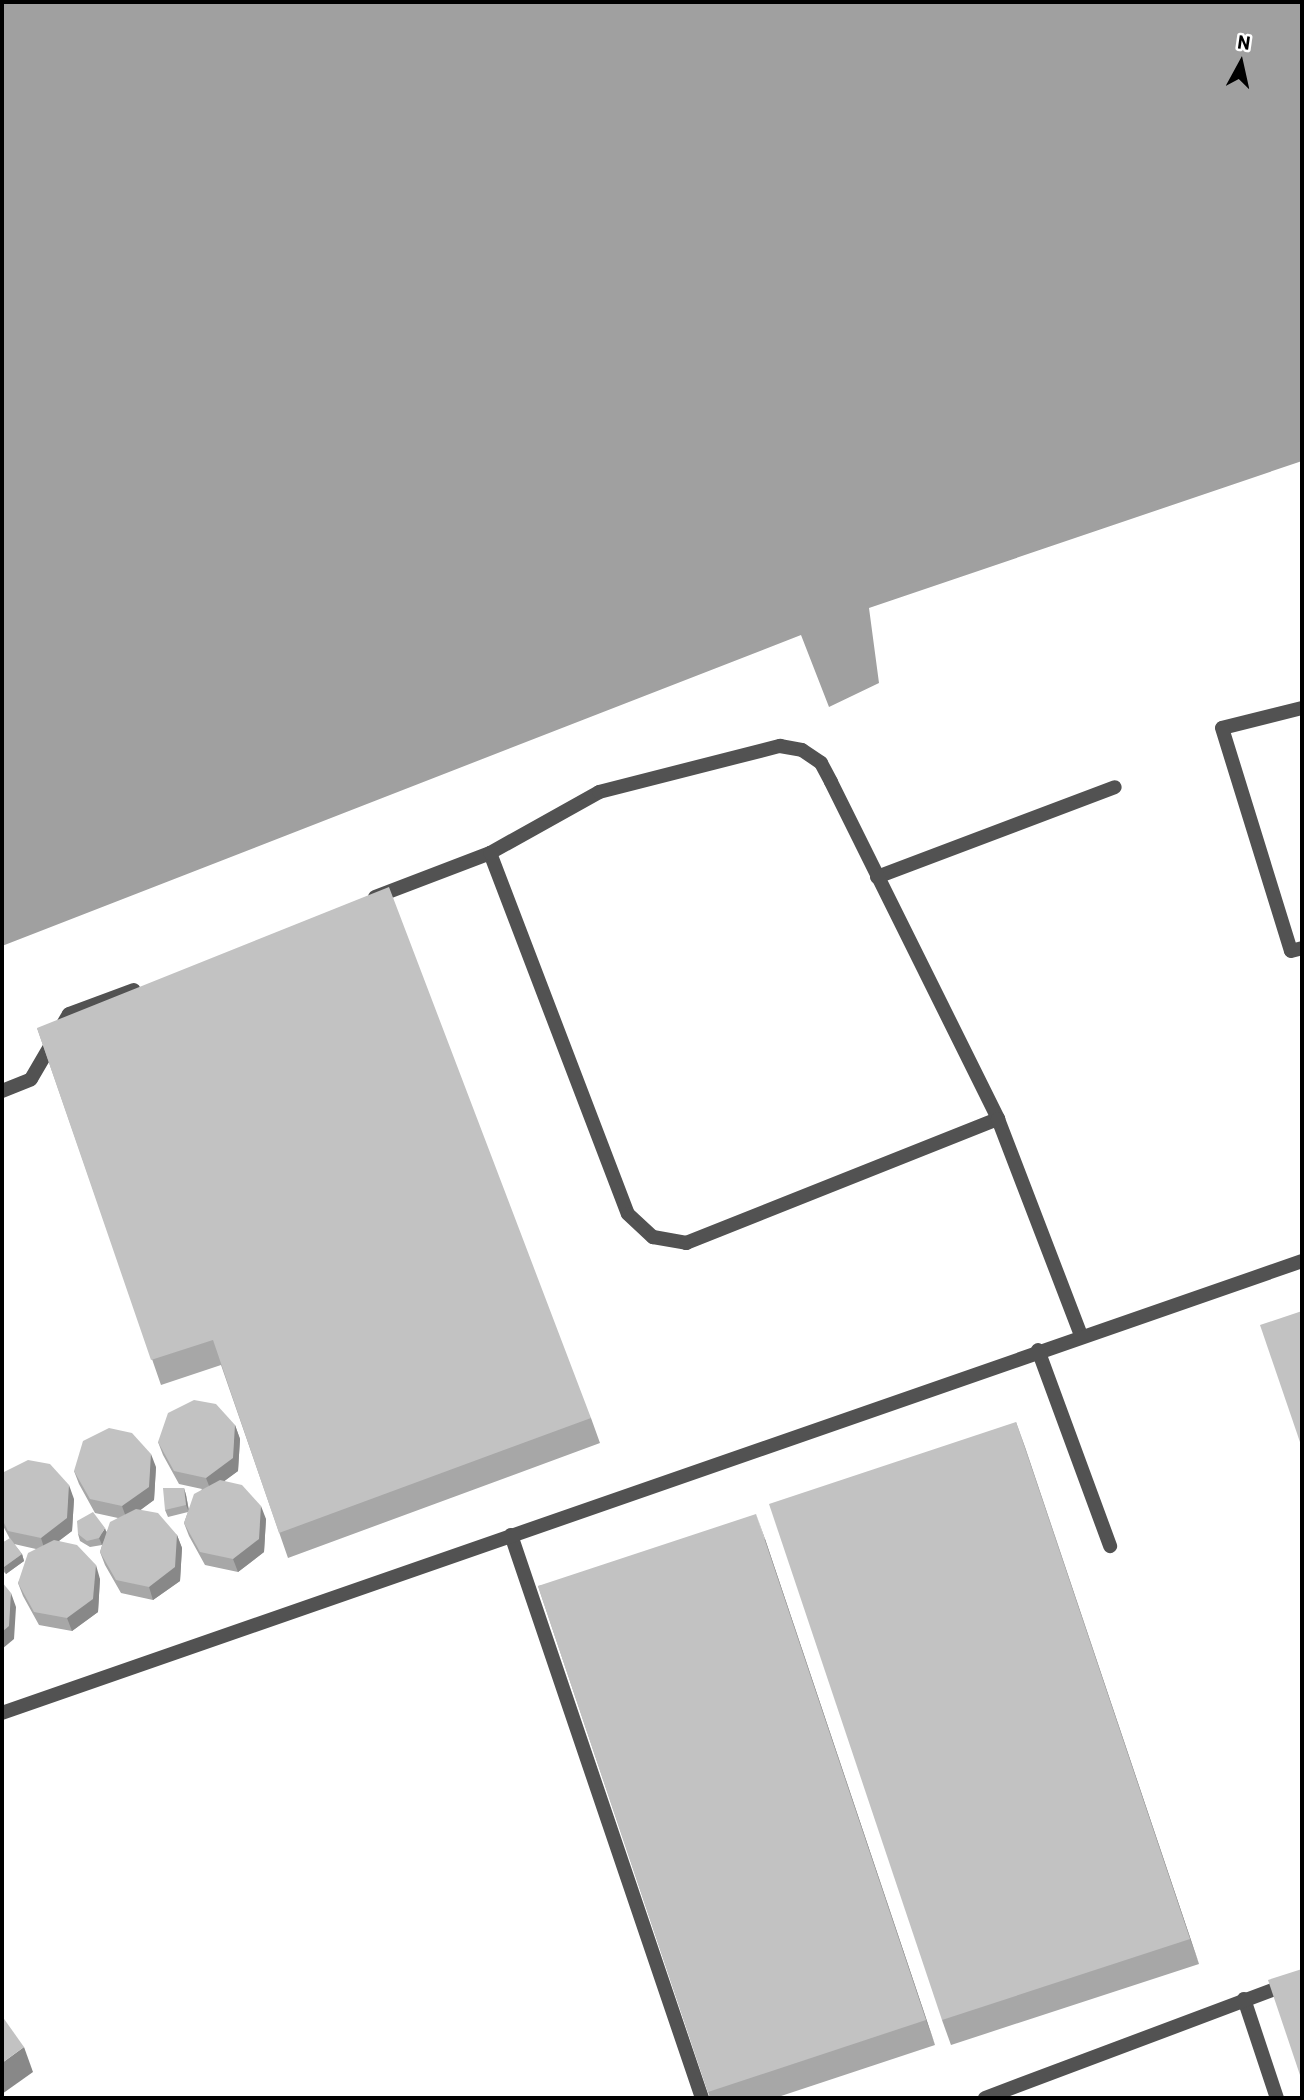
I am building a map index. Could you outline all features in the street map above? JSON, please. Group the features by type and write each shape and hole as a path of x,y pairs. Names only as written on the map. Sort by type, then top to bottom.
{"street":[{"path":"1302,708 1222,728 1291,951 1302,948"},
{"path":"362,902 490,853 599,792 780,746 821,763 998,1119 1081,1335"},
{"path":"877,877 1115,787"},
{"path":"490,853 628,1214 653,1237 686,1243 998,1119"},
{"path":"2,1091 31,1079 69,1014 146,985"},
{"path":"2,1713 1081,1335 1302,1261"},
{"path":"1038,1350 1110,1546"},
{"path":"511,1535 702,2098"},
{"path":"985,2098 1302,1979"},
{"path":"1244,1999 1277,2098"}],"shaded area":[{"path":"2,2 1302,2 1302,461 869,608 879,683 829,707 801,635 2,946"}],"building":[{"path":"389,887 591,1418 279,1533 213,1340 151,1360 37,1028"},
{"path":"1302,1311 1302,1448 1260,1325"},
{"path":"194,1400 216,1404 235,1425 233,1458 206,1478 174,1471 158,1442 168,1413"},
{"path":"1016,1422 1190,1939 942,2020 769,1504"},
{"path":"109,1428 132,1433 151,1454 149,1487 122,1506 90,1499 74,1471 83,1441"},
{"path":"28,1460 50,1464 69,1485 67,1518 41,1538 8,1531 2,1519 2,1473"},
{"path":"220,1480 242,1485 261,1506 259,1539 233,1559 200,1552 184,1523 194,1494"},
{"path":"163,1488 184,1488 186,1505 165,1510"},
{"path":"136,1509 158,1513 177,1535 175,1567 149,1587 116,1580 100,1552 110,1522"},
{"path":"93,1512 105,1528 99,1538 87,1541 78,1534 77,1521"},
{"path":"756,1514 926,2020 708,2092 538,1586"},
{"path":"10,1538 22,1554 4,1567 2,1543"},
{"path":"54,1540 77,1545 96,1565 93,1599 67,1618 34,1612 18,1583 28,1553"},
{"path":"2,1582 11,1593 9,1626 2,1632"},
{"path":"1302,1969 1302,2081 1268,1980"},
{"path":"2,2016 24,2047 2,2063"}]}
